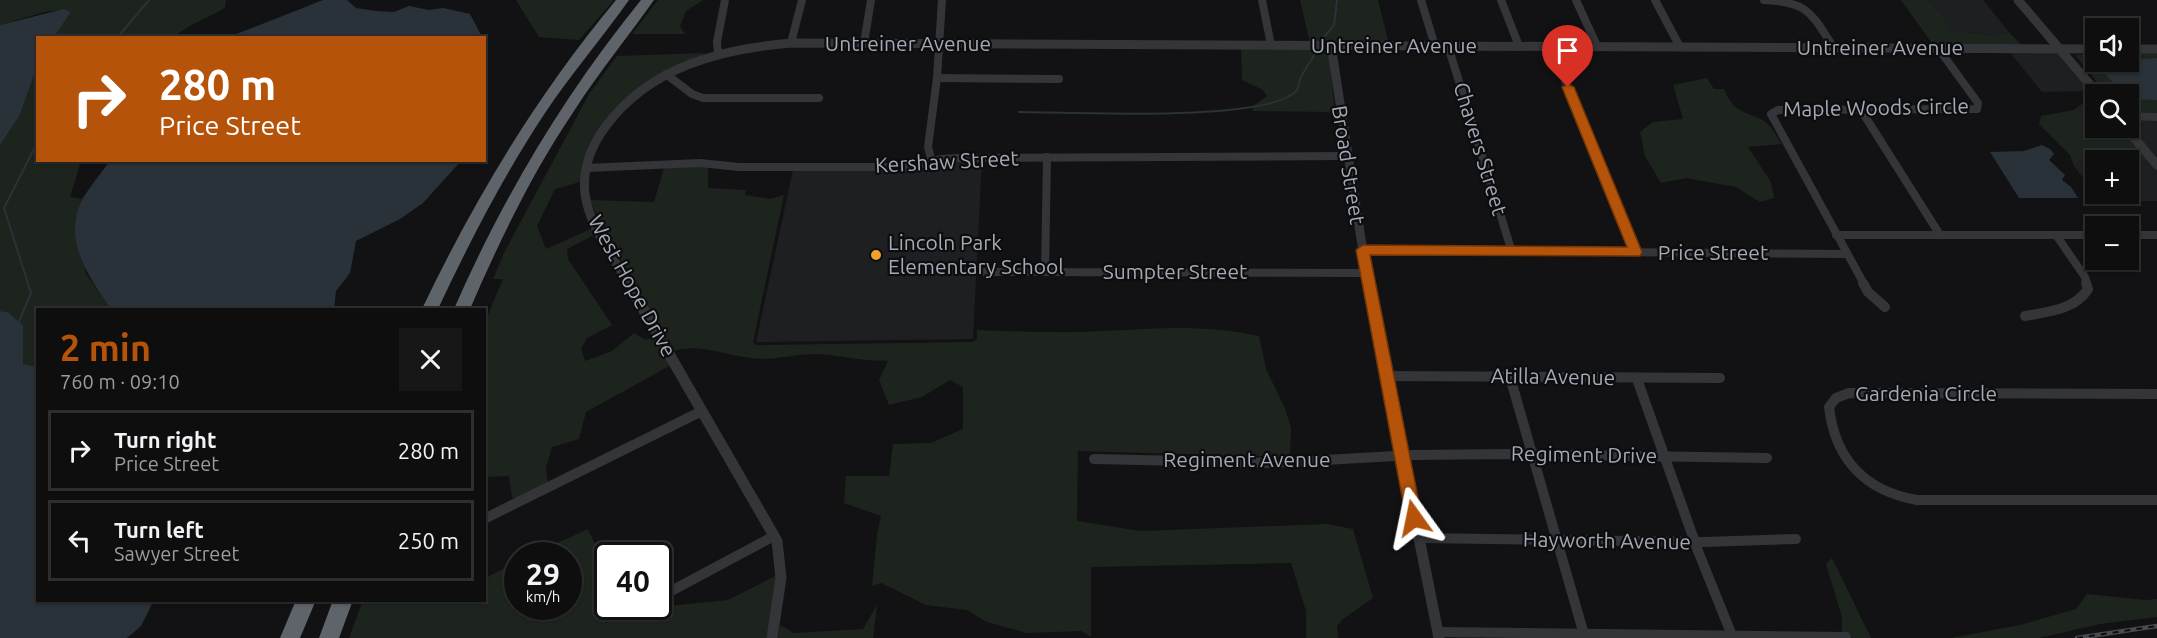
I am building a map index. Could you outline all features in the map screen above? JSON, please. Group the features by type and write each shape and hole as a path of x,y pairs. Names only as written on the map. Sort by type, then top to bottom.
{"highway":[{"path":"430,308 466,235 518,144 567,71 624,0"},
{"path":"462,308 496,236 544,146 592,72 648,0"},
{"path":"290,638 305,602"},
{"path":"329,638 342,602"}],"street":[{"path":"718,53 717,42 726,0"},
{"path":"791,43 802,0"},
{"path":"864,43 872,0"},
{"path":"932,162 928,147 937,78 942,0"},
{"path":"1262,0 1271,45"},
{"path":"1421,0 1435,46"},
{"path":"1501,0 1519,46"},
{"path":"1576,0 1598,46"},
{"path":"1655,0 1680,47"},
{"path":"1764,0 1791,1 1802,4 1834,48"},
{"path":"2018,0 2089,84"},
{"name":"Untreiner Avenue","path":"694,62 718,53 759,45 791,43 2085,50"},
{"name":"Broad Street","path":"1331,45 1345,156 1385,376 1438,635"},
{"name":"Chavers Street","path":"1448,46 1512,252"},
{"path":"1551,46 1635,252"},
{"name":"Maple Woods Circle","path":"1885,307 1868,292 1771,114 1778,110 1977,109 1978,103 1938,48"},
{"path":"2139,49 2157,49"},
{"name":"West Hope Drive","path":"694,62 666,74 634,95 618,110 594,144 586,168 585,196 589,210 774,536 780,552 782,581 772,638"},
{"path":"666,74 693,94 703,98 819,98"},
{"path":"937,78 1059,79"},
{"path":"1861,110 1940,235"},
{"path":"2139,116 2157,117"},
{"path":"2134,138 2157,165"},
{"name":"Kershaw Street","path":"586,168 700,163 739,167 912,167 941,159 957,158 1345,156"},
{"path":"1045,272 1047,157"},
{"path":"1836,235 2085,235"},
{"path":"2025,316 2074,303 2088,289 2085,278 2056,235"},
{"path":"2139,235 2157,235"},
{"name":"Price Street","path":"1363,250 1847,254"},
{"name":"Sumpter Street","path":"983,272 1367,273"},
{"name":"Atilla Avenue","path":"1385,376 1720,378"},
{"path":"1510,377 1584,636"},
{"path":"1637,379 1695,541 1733,637"},
{"name":"Gardenia Circle","path":"2157,394 1849,393 1836,398 1829,407 1837,440 1852,466 1868,483 1898,498 1917,500 2157,500"},
{"path":"486,518 702,411"},
{"name":"Regiment Drive","path":"1401,456 1533,454 1767,458"},
{"name":"Regiment Avenue","path":"1094,459 1272,463 1401,456"},
{"path":"672,591 774,536"},
{"name":"Hayworth Avenue","path":"1418,538 1695,541 1796,538"},
{"path":"1438,635 1846,637"}],"shaded area":[{"path":"0,0 226,0 225,8 175,36 55,36 71,12 64,10 36,14 0,25"},
{"path":"323,0 347,0 356,8 376,11 394,12 409,6 429,10 443,8 470,14 481,36 232,36"},
{"path":"516,0 614,0 579,40 539,37"},
{"path":"658,0 703,0 686,11 680,26 685,34 632,34"},
{"path":"1300,0 1378,0 1389,44 1310,43"},
{"path":"1901,0 1927,0 1939,11 1952,31 1994,35 2009,32 2022,46 1934,46"},
{"path":"1927,0 1983,0 2009,32 1994,35 1952,31 1939,11"},
{"path":"64,9 71,12 55,36 36,36 36,69 20,115 0,145 0,25"},
{"path":"1241,47 1328,47 1335,112 1253,111 1253,106 1267,96 1263,90 1242,80"},
{"path":"2008,50 2058,52 2085,84 2085,91 2042,92"},
{"path":"2157,52 2157,113 2139,112 2139,84 2099,84 2089,72 2139,72 2139,53"},
{"path":"706,53 631,94 615,109 590,143 583,161 580,182 555,189 537,226 546,249 593,228 596,234 567,249 568,259 612,325 587,338 581,349 585,361 612,351 634,333 646,340 655,337 671,365 586,412 579,439 552,447 546,468 548,485 522,497 512,498 509,476 486,477 486,320 503,279 493,279 504,253 589,94 617,56"},
{"path":"2085,54 2085,67 2075,55"},
{"path":"2157,58 2157,100 2139,99 2139,84 2115,84 2103,72 2139,72 2139,59"},
{"path":"36,69 36,162 81,162 70,197 82,199 75,221 86,274 110,308 36,308 36,367 23,364 8,312 0,311 0,145 20,115"},
{"path":"1707,78 1714,89 1724,89 1736,107 1767,123 1782,144 1748,147 1771,182 1774,198 1760,202 1736,187 1686,178 1661,183 1645,156 1640,132 1653,122 1683,119 1673,85"},
{"path":"2085,103 2085,138 2130,138 2150,161 2139,161 2139,150 2085,150 2085,162 2074,166 2070,155 2039,124 2041,116 2074,110"},
{"path":"2139,118 2157,119 2157,160 2139,138"},
{"path":"2042,145 2054,154 2049,160 2065,175 2062,180 2071,187 2078,198 2019,198 1990,152 2024,151"},
{"name":"Lincoln Park Elementary School","path":"982,159 973,339 756,342 793,170 929,170 941,163 953,160"},
{"path":"2150,161 2157,169 2157,201 2139,201 2139,162"},
{"path":"109,162 460,162 423,203 400,219 356,241 350,273 336,291 334,308 110,308 87,271 76,243 77,213 83,198"},
{"path":"2085,163 2085,180 2074,166"},
{"path":"694,165 708,167 708,188 746,190 745,195 770,199 784,195 753,342 756,345 973,342 977,339 977,330 1067,332 1191,328 1259,336 1266,369 1285,408 1291,428 1290,457 1078,451 1077,521 1141,531 1327,524 1353,529 1373,598 1343,619 1337,626 1338,638 1306,638 1306,611 1291,563 1091,567 1091,637 1081,631 1027,633 987,622 967,610 926,605 881,583 872,586 881,516 844,503 846,476 889,476 893,444 931,443 963,429 963,387 950,380 922,397 889,405 879,380 888,361 818,354 758,359 693,348 673,351 603,229 590,200 654,202 664,168"},
{"path":"0,311 8,312 23,326 23,364 36,367 36,602 153,602 141,626 127,638 0,638"},
{"path":"588,529 594,542 594,620 672,620 672,606 728,600 777,575 767,638 349,638 362,602 486,602 486,578 504,568 504,620 582,620 582,542 560,542"},
{"path":"1832,558 1871,638 1852,638 1850,633 1842,633 1842,617 1826,564"},
{"path":"2087,594 2145,600 2157,599 2157,617 2100,624 2039,638 1951,638 2020,625 2076,609"},
{"path":"877,605 873,638 778,638 780,625 794,633 863,629"}],"waterway":[{"path":"119,36 149,0"},
{"path":"1320,42 1334,25 1337,0"},
{"path":"1019,112 1121,114 1210,111 1249,107 1280,100 1297,90 1301,77 1318,49"},
{"path":"18,324 31,293 4,208 36,145"}],"railway":[{"path":"2077,638 2157,626"}],"place":[{"name":"Lincoln Park Elementary School","path":"876,255"}],"route":[{"path":"1414,518 1394,425 1363,250 1635,252 1568,87"}]}
